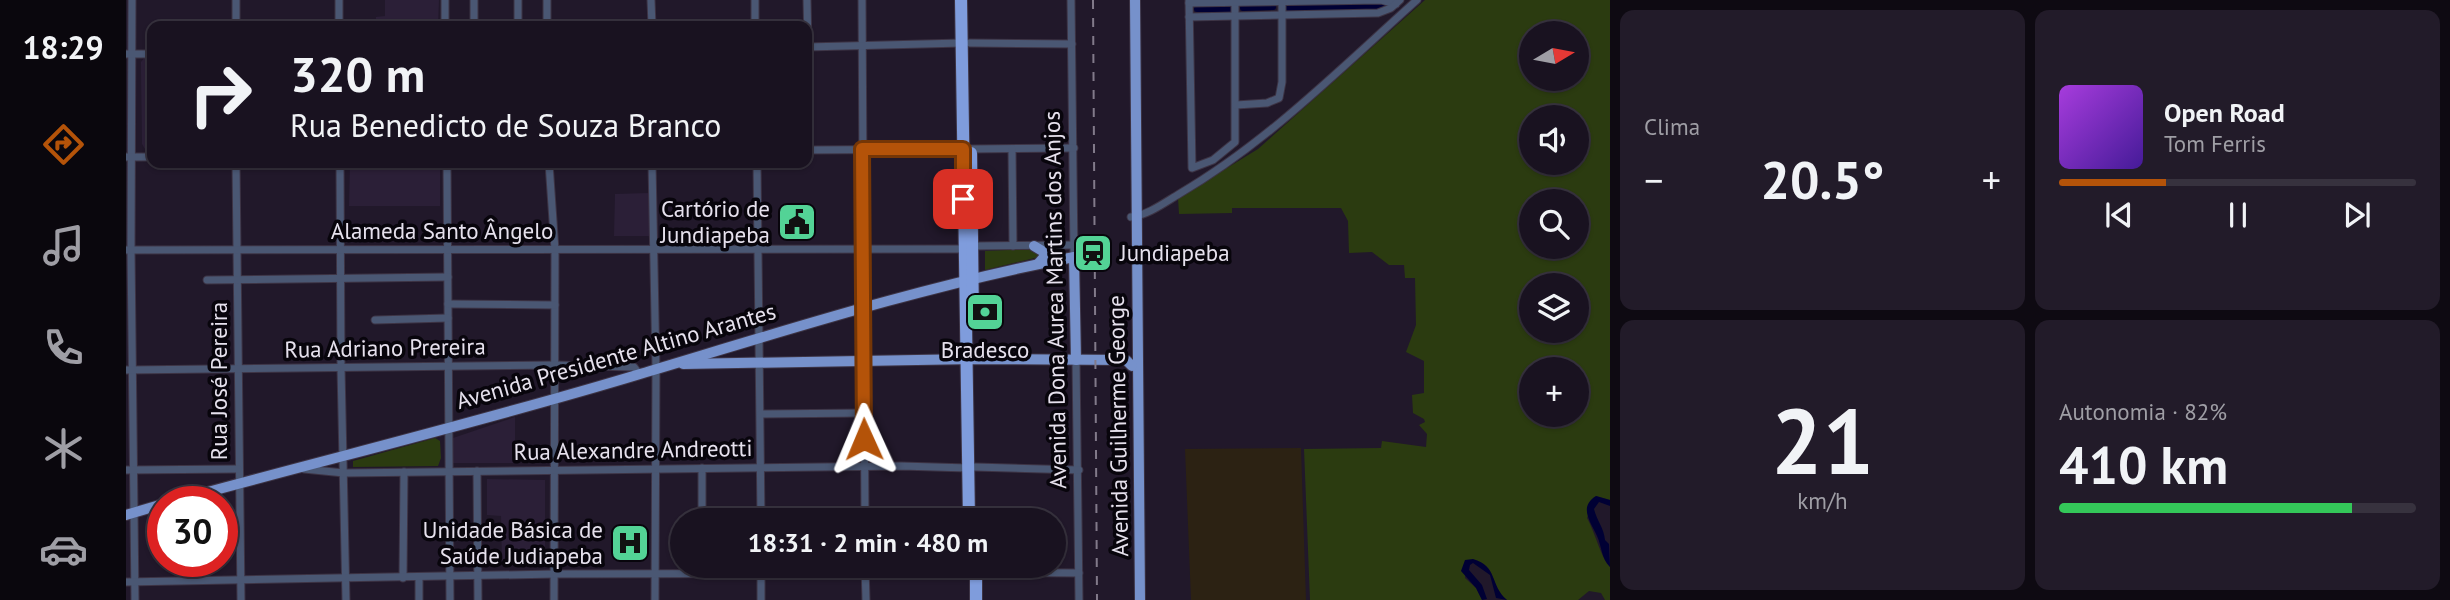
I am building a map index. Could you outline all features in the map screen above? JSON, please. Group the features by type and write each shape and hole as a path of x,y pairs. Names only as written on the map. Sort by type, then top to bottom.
{"highway":[{"path":"961,0 966,43"},
{"path":"970,0 966,43 969,359 974,508"},
{"path":"970,508 972,468"},
{"path":"969,600 972,578"},
{"path":"974,578 976,600"}],"main road":[{"name":"Avenida Guilherme George","path":"1129,0 1140,600"},
{"name":"Avenida Guilherme George","path":"1134,600 1130,360 1135,0"},
{"path":"1034,246 1044,252 1044,257 1038,264"},
{"name":"Avenida Presidente Altino Arantes","path":"231,486 555,398 759,336 1038,264 1074,251"},
{"name":"Avenida Dona Aurea Martins dos Anjos","path":"1074,251 1076,360"},
{"path":"670,365 760,361 1130,360"},
{"path":"130,514 147,509"}],"street":[{"path":"132,0 129,54 130,582 135,600"},
{"path":"236,0 236,21"},
{"path":"339,0 339,21"},
{"path":"445,0 445,21"},
{"path":"474,0 474,21"},
{"path":"518,0 518,21"},
{"path":"547,0 548,21"},
{"path":"651,0 652,21"},
{"path":"755,0 755,21"},
{"path":"807,0 807,21"},
{"path":"862,0 865,508"},
{"name":"Avenida Dona Aurea Martins dos Anjos","path":"1072,0 1074,251"},
{"path":"1235,1 1235,142 1213,160 1192,168 1189,1 1381,0 1398,2"},
{"path":"1134,216 1177,195 1242,153 1417,0"},
{"path":"1236,105 1267,103 1279,98 1282,82 1282,1"},
{"path":"1189,17 1378,13 1398,2"},
{"path":"812,47 966,43 1072,44"},
{"path":"129,54 147,54"},
{"path":"812,150 1074,148"},
{"path":"1012,149 1013,246"},
{"name":"Rua José Pereira","path":"236,168 241,600"},
{"path":"340,168 346,600"},
{"path":"447,168 450,600"},
{"path":"549,168 555,250 554,600"},
{"path":"653,168 655,600"},
{"path":"757,168 761,508"},
{"name":"Alameda Santo Ângelo","path":"129,250 863,249 1034,246 1074,251"},
{"path":"207,279 448,277"},
{"path":"448,304 555,305"},
{"path":"374,320 448,318"},
{"name":"Avenida Dona Aurea Martins dos Anjos","path":"1076,360 1079,600"},
{"name":"Rua Adriano Prereira","path":"130,370 622,365 634,367 639,374"},
{"path":"761,414 864,412"},
{"name":"Rua Alexandre Andreotti","path":"298,469 344,473 864,466 1079,470"},
{"path":"702,468 702,508"},
{"path":"130,470 238,469"},
{"path":"477,471 478,600"},
{"path":"403,578 404,472"},
{"path":"1066,573 1079,573"},
{"path":"130,582 670,575"},
{"path":"419,578 419,600"},
{"path":"761,578 761,600"},
{"path":"865,578 866,600"}],"shaded area":[{"path":"385,0 439,0 438,21 376,21 376,17 385,16"},
{"path":"147,57 145,149 142,144 141,62"},
{"path":"350,168 440,168 440,206 349,206"},
{"path":"649,193 650,236 614,236 615,194"},
{"path":"515,417 515,463 453,463 453,438"},
{"path":"1301,448 1306,600 1191,600 1185,449"},
{"path":"487,479 545,480 545,565 502,566 501,516 487,515"},
{"path":"1596,496 1610,500 1610,506 1599,502 1594,509 1605,540 1609,544 1610,567 1587,510"},
{"path":"1473,559 1486,566 1507,600 1496,598 1490,575 1473,563 1469,570 1482,585 1487,599 1482,600 1476,588 1461,571 1465,560"}],"green space":[{"path":"1425,0 1610,0 1610,500 1596,496 1587,518 1610,567 1610,600 1605,600 1601,593 1589,591 1578,600 1507,600 1484,564 1465,560 1465,578 1476,588 1482,600 1310,600 1304,449 1381,448 1382,441 1426,447 1427,434 1419,425 1425,422 1413,413 1412,395 1424,393 1424,361 1406,352 1416,325 1415,278 1405,278 1404,265 1389,265 1372,252 1349,253 1348,221 1341,208 1232,208 1232,213 1179,214 1178,198 1258,149"},
{"path":"1382,3 1385,7 1382,11 1285,12 1285,4"},
{"path":"1032,249 1039,252 1039,257 985,270 985,251"},
{"path":"435,438 440,441 441,458 438,466 353,467 353,461"}],"waterway":[{"path":"1243,8 1273,7"},
{"path":"1288,8 1382,7"},
{"path":"1197,9 1230,9"}],"railway":[{"path":"1093,0 1097,600"}],"place":[{"name":"Cartório de Jundiapeba","path":"797,222"},
{"name":"Jundiapeba","path":"1093,253"},
{"name":"Bradesco","path":"985,312"},
{"name":"Unidade Básica de Saúde Judiapeba","path":"630,543"}],"route":[{"path":"864,439 862,149 963,149 963,199"}]}
